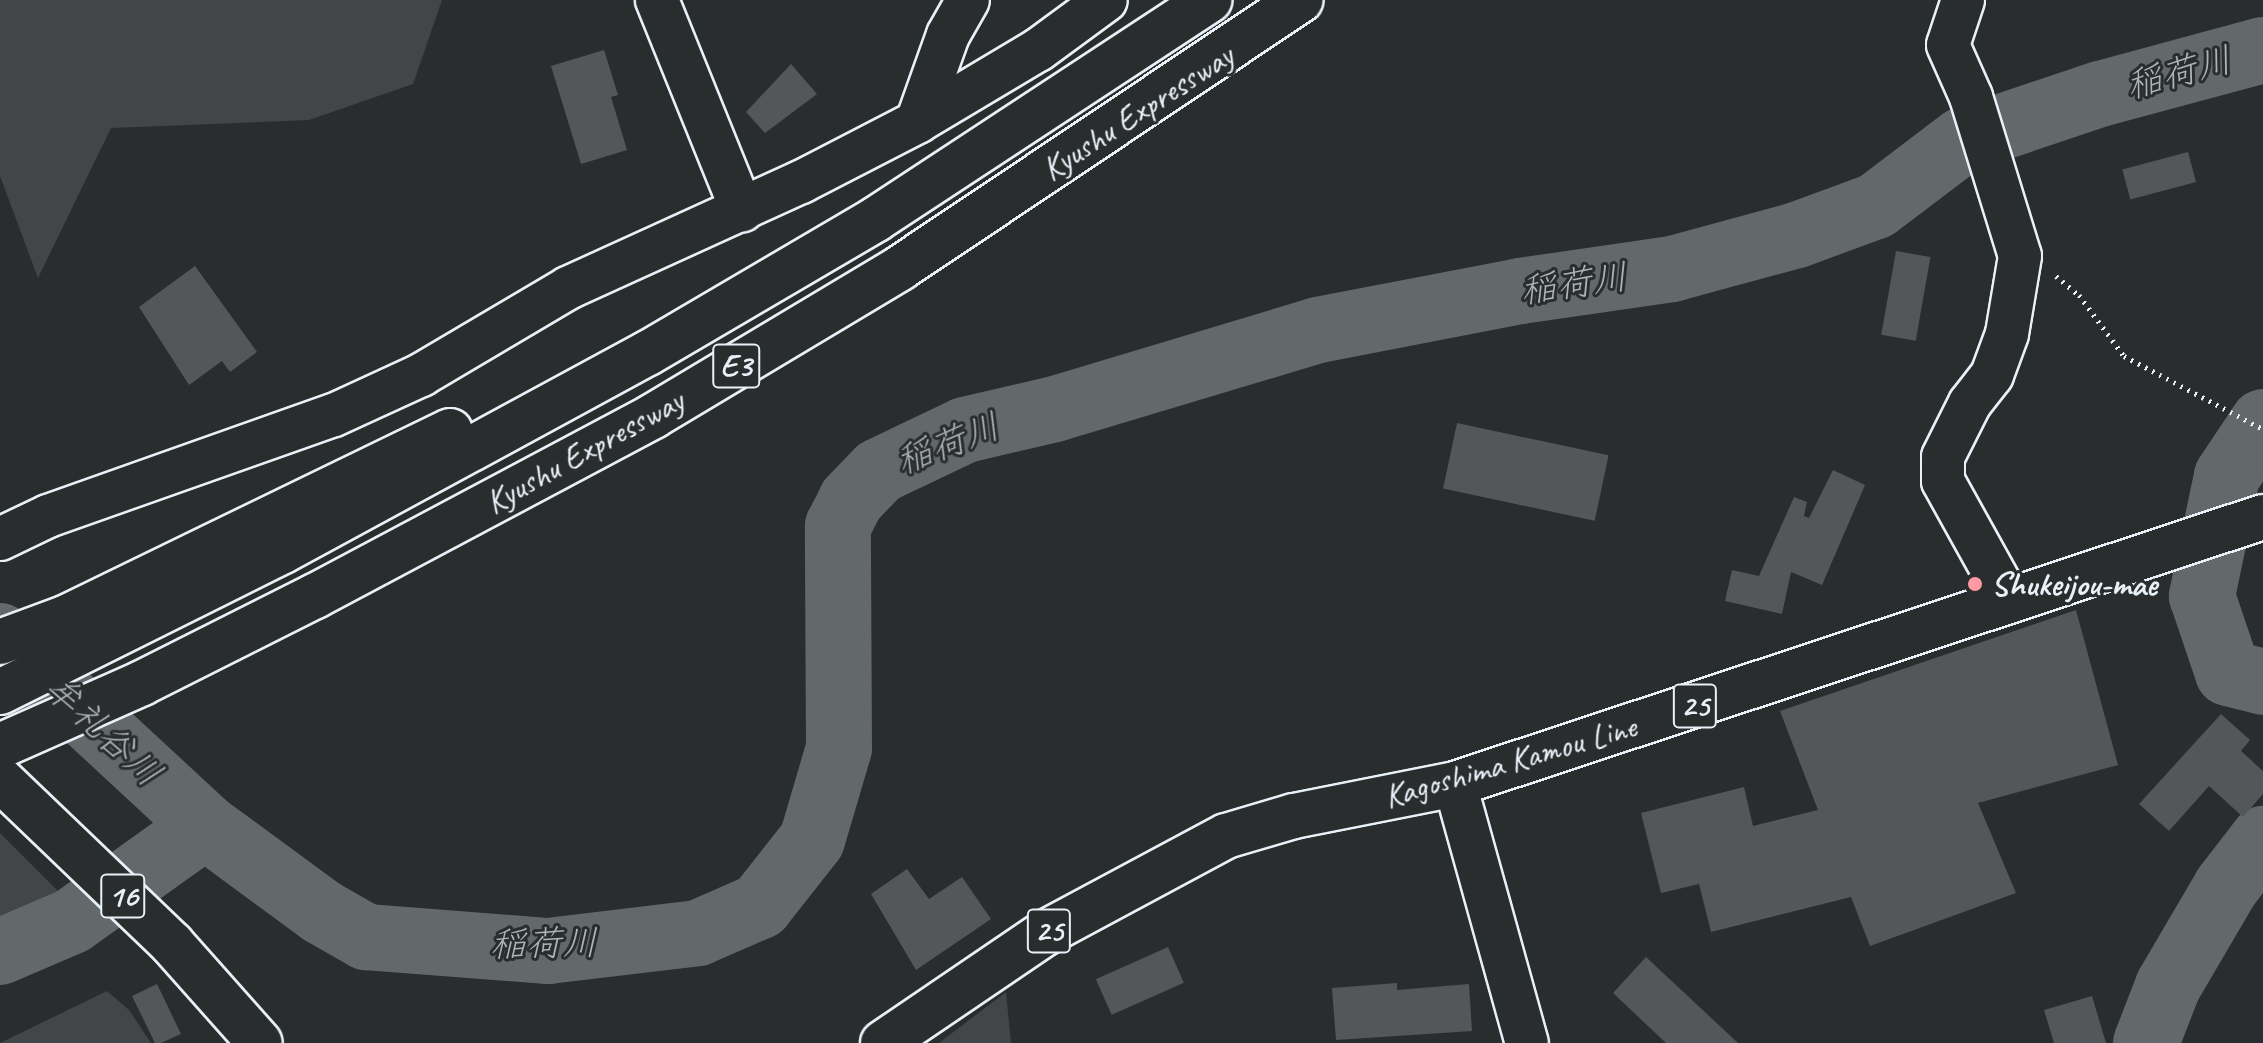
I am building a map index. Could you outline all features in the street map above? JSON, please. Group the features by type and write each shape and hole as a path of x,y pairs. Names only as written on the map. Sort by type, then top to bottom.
{"main road":[{"name":"Kyushu Expressway","path":"0,692 102,645 648,353 876,219 1210,0"},
{"name":"Kyushu Expressway","path":"0,746 142,683 653,416 900,268 1301,0"},
{"path":"0,642 65,618 444,433 648,353"},
{"name":"Kagoshima Kamou Line","path":"883,1043 1045,933 1226,836 1294,816 1455,784 2255,519"},
{"name":"16","path":"0,779 172,944 260,1043"}],"street":[{"path":"657,0 742,210"},
{"path":"917,122 948,35 968,0"},
{"path":"0,539 48,516 334,415 421,375 568,288 742,210 917,122 1038,50 1106,0"},
{"path":"1963,0 1948,45 1971,97 2016,238 2007,334 1992,375 1970,403 1943,457 1943,481 2010,602"},
{"path":"1455,784 1527,1043"}],"path":[{"path":"2016,238 2079,295 2124,356 2263,429"}],"shaded area":[{"path":"0,0 442,0 413,84 309,120 111,128 38,278 0,176"},
{"path":"0,833 65,898 49,912 0,930"},
{"path":"107,991 129,1010 151,1043 0,1043"},
{"path":"1006,992 1011,1043 939,1043"}],"building":[{"path":"604,50 618,95 611,97 627,150 581,164 551,66"},
{"path":"791,64 817,94 765,133 746,112"},
{"path":"2188,152 2196,182 2130,200 2122,170"},
{"path":"1896,251 1930,257 1916,341 1881,335"},
{"path":"195,266 257,352 230,372 222,361 189,385 139,307"},
{"path":"1457,423 1609,455 1595,521 1443,489"},
{"path":"1833,470 1865,485 1822,585 1791,572 1782,614 1725,601 1732,570 1759,576 1794,497 1807,502 1804,516 1809,518"},
{"path":"2076,610 2118,765 1978,803 2016,893 1870,946 1851,897 1711,932 1699,884 1661,893 1641,813 1744,787 1753,826 1818,810 1780,711"},
{"path":"2221,714 2250,740 2241,751 2263,771 2263,794 2243,817 2209,786 2169,831 2139,804"},
{"path":"907,869 929,899 962,877 991,919 916,970 871,894"},
{"path":"1168,947 1184,983 1112,1015 1096,979"},
{"path":"1646,957 1738,1043 1666,1043 1613,993"},
{"path":"1397,983 1397,990 1469,984 1472,1031 1336,1040 1332,988"},
{"path":"157,984 181,1034 161,1043 155,1043 132,996"},
{"path":"2092,996 2106,1043 2054,1043 2044,1010"}],"waterway":[{"name":"稲荷川","path":"0,636 205,826 322,912 366,937 548,951 698,933 760,906 812,840 839,748 838,526 851,500 879,471 965,430 1055,409 1318,330 1520,291 1672,269 1797,235 1876,206 1963,140 2100,94 2263,50"},
{"path":"2263,422 2227,476 2202,596 2228,673 2263,682"},
{"name":"稲荷川","path":"0,952 72,921 205,826"},
{"path":"2146,1043 2168,986 2226,887 2263,839"}],"place":[{"name":"Shukeijou-mae","path":"1975,584"}],"water label":[{"name":"牟礼谷川","path":"103,731"}]}
